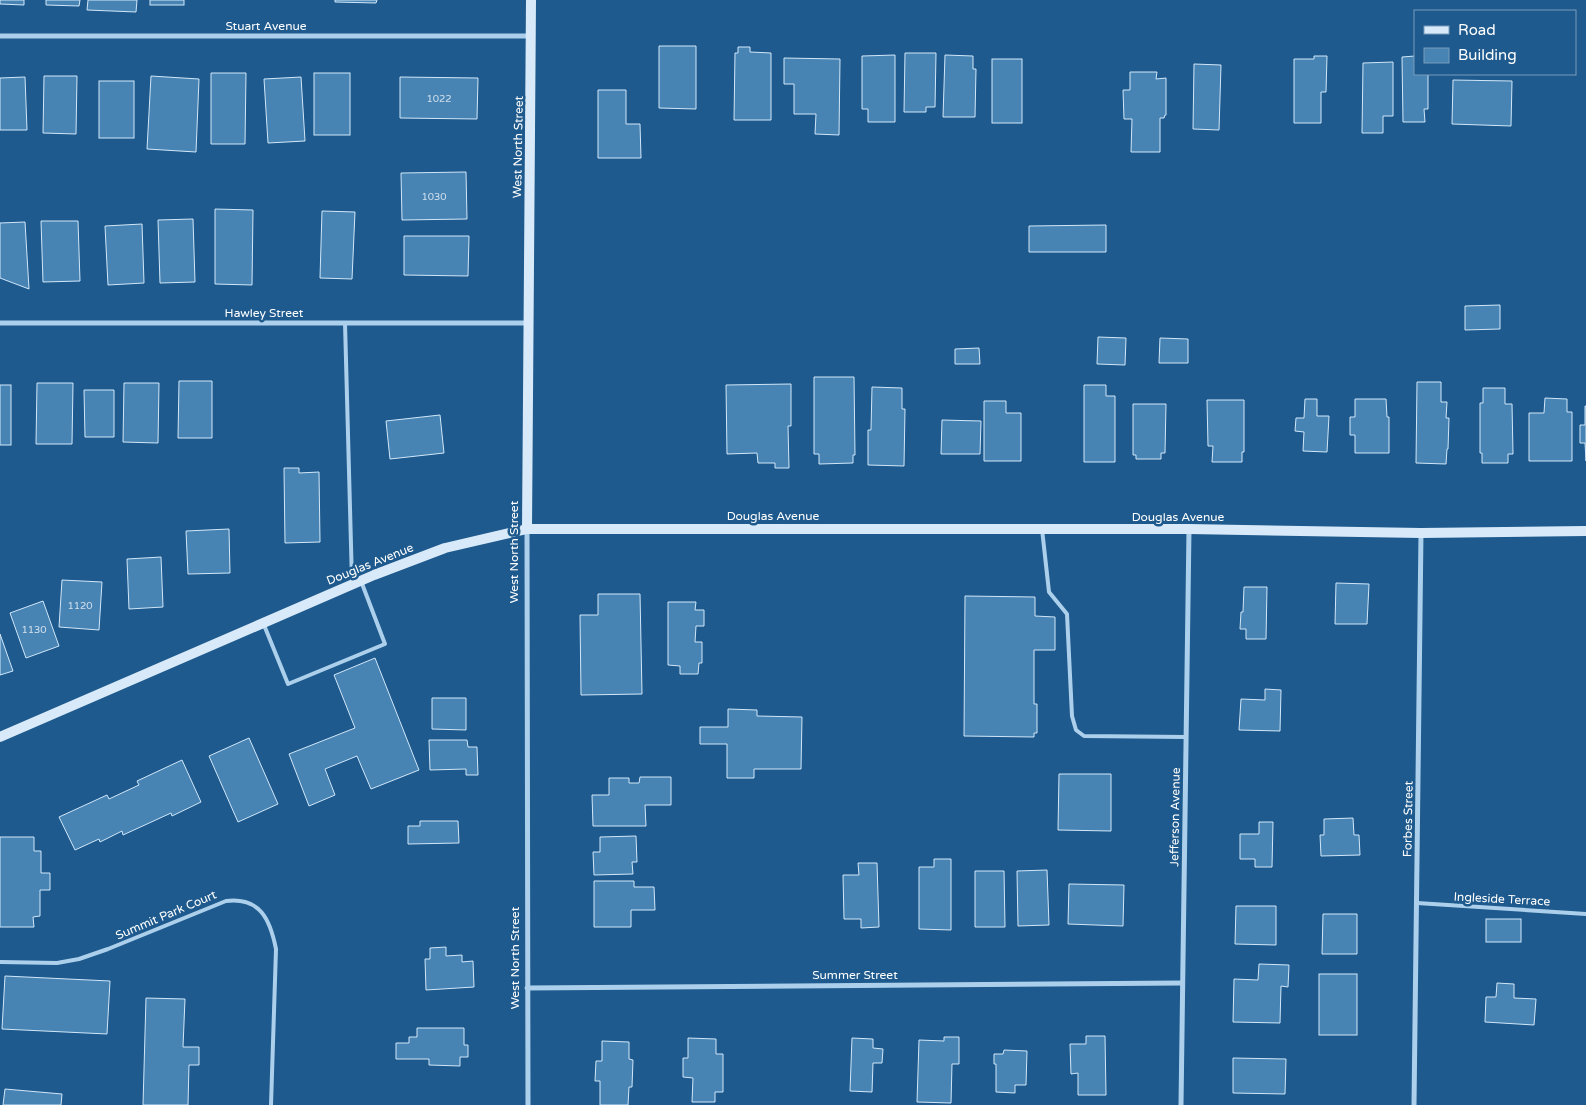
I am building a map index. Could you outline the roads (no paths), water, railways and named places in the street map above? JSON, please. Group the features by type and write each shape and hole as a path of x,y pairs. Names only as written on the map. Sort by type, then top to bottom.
{"main road":[{"name":"West North Street","path":"527,529 531,0"},
{"name":"Douglas Avenue","path":"0,737 356,583 444,548 527,529 1586,531"}],"street":[{"name":"Stuart Avenue","path":"0,36 532,36"},
{"name":"Hawley Street","path":"0,323 529,323"},
{"name":"West North Street","path":"527,529 528,1105"},
{"name":"Jefferson Avenue","path":"1181,1105 1189,529"},
{"name":"Forbes Street","path":"1414,1105 1420,532"},
{"name":"Summer Street","path":"527,988 1182,983"}],"lane":[{"path":"263,623 288,684 385,644 356,583 345,323"},
{"path":"1042,529 1049,592 1067,614 1072,716 1076,730 1084,736 1186,738"},
{"name":"Summit Park Court","path":"0,962 57,963 79,959 226,901 238,899 249,902 258,907 267,922 273,933 276,949 271,1105"},
{"name":"Ingleside Terrace","path":"1417,904 1586,914"}]}
